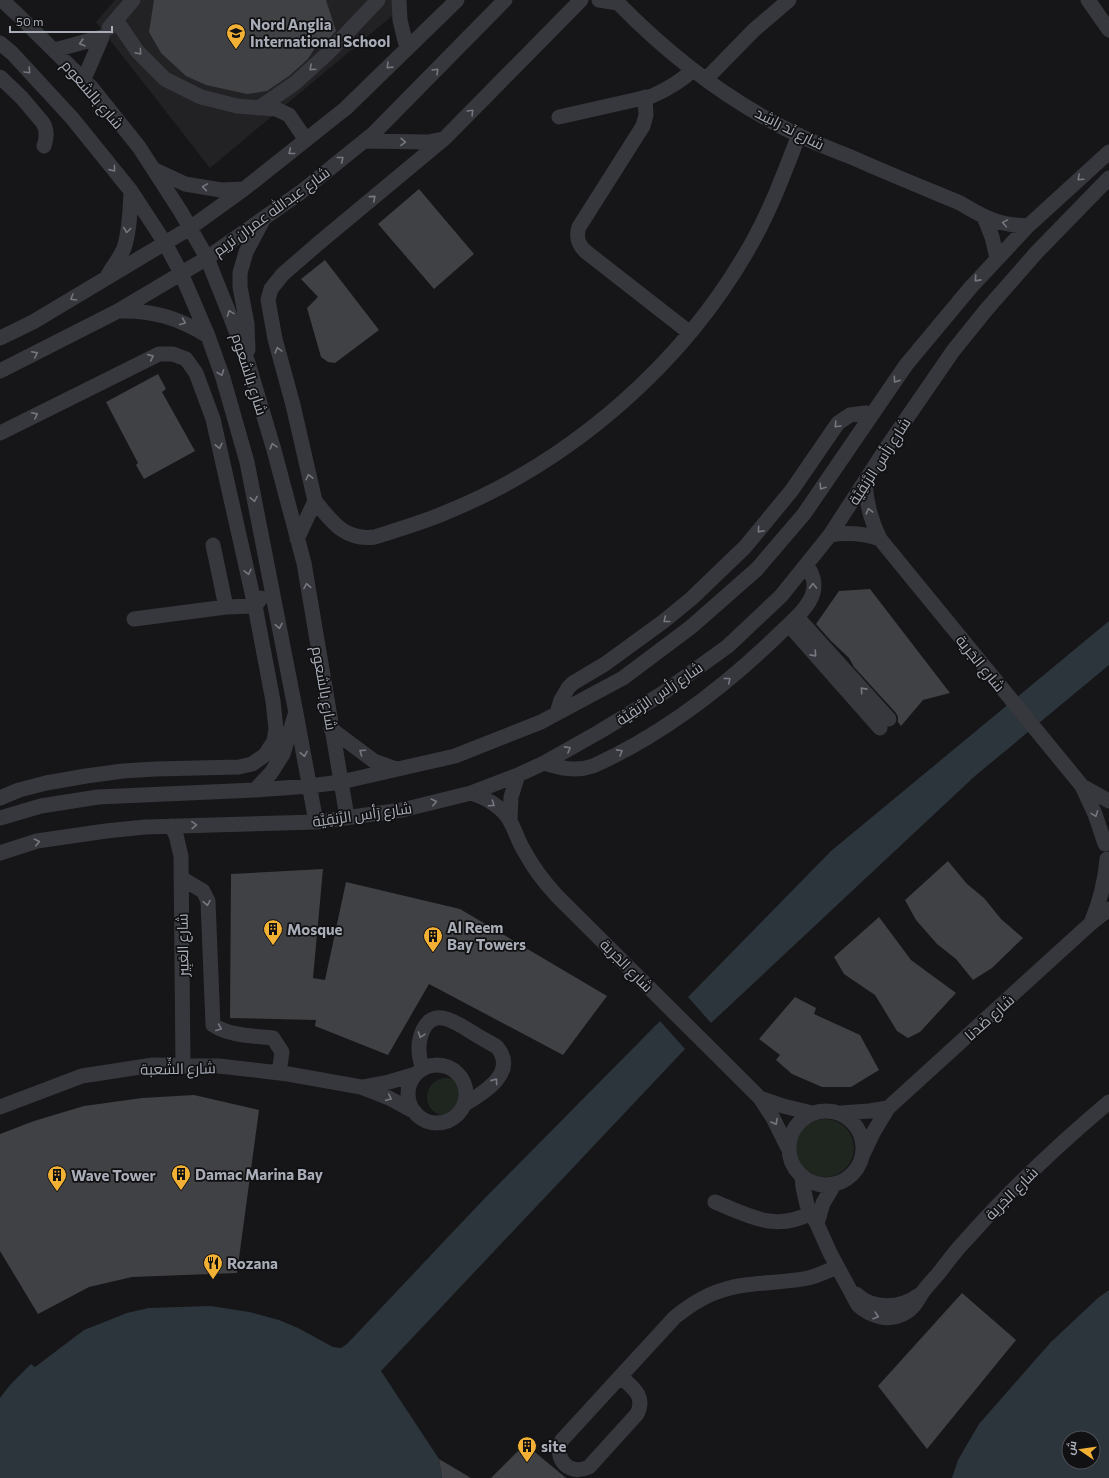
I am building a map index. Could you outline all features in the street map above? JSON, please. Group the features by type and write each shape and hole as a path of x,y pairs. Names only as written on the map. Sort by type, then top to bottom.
{"street":[{"name":"شارع بالشعوم","path":"2,0 55,50 91,87 138,147 190,228 207,258 230,313 248,363 274,450 304,563 331,729 348,817"},
{"path":"84,79 102,37 133,0"},
{"path":"259,108 295,83 327,54 378,0"},
{"path":"399,0 400,20 407,49"},
{"path":"0,338 33,322 190,228 244,189 346,108 457,0"},
{"name":"شارع عبدالله عمران تريم","path":"0,371 118,312 207,258 301,192 374,134 505,0"},
{"path":"581,0 446,138 356,221 324,246 283,274 271,289 268,300 275,339 293,405 315,501 336,526 345,532 354,536 365,538 375,537 447,512 516,479 580,438 638,389 690,333 724,287 753,239 778,188 799,135"},
{"name":"شارع نَد راشِد","path":"599,0 617,2 638,24 693,70 768,120 799,135 960,203 984,217 1005,224 1028,226"},
{"path":"706,79 754,30 789,0"},
{"path":"1088,0 1108,30"},
{"path":"114,23 138,52 166,79 201,97 237,106 276,109 289,115 306,140"},
{"path":"55,50 102,37"},
{"name":"شارع بالشعوم","path":"0,43 6,55 72,118 131,191 165,243 181,273 208,336 224,378 247,462 316,822"},
{"path":"559,117 646,97 667,90 681,81 693,70"},
{"path":"0,77 44,122 46,132 46,141 44,146"},
{"path":"646,97 646,115 643,126 579,226 577,238 581,247 585,251 690,333"},
{"path":"364,141 428,142 446,138"},
{"name":"شارع رَأس الرَّنقِيَّة","path":"0,818 41,806 98,797 255,790 341,782 455,756 542,722 623,678 691,627 757,569 804,514 906,365 997,258 1028,226 1109,152"},
{"path":"152,168 185,184 221,190 244,189"},
{"name":"شارع رَأس الرَّنقِيَّة","path":"0,853 37,842 106,831 145,827 316,822 402,810 471,793 518,775 544,763 660,695 728,646 781,596 830,535 953,351 986,310 1036,253 1108,179"},
{"path":"106,278 119,258 125,244 130,214 131,191"},
{"path":"248,363 247,324 240,287 240,273 246,252 265,216"},
{"path":"984,217 992,237 997,258"},
{"path":"118,312 135,311 170,317 190,325 208,336"},
{"path":"0,433 159,354 173,354 186,359 196,373 213,419 255,606 273,701 276,729 274,741 264,756 252,764 239,767 123,771 86,776 19,790 0,798"},
{"path":"557,713 558,706 564,694 573,683 605,664 664,621 692,598 740,552 792,490 838,423 850,415 857,413 872,414"},
{"path":"213,419 227,428 238,431"},
{"name":"شارع الجَرية","path":"865,482 867,506 880,540 1082,786 1096,814 1107,851"},
{"path":"297,539 315,501"},
{"path":"830,535 856,533 871,536 880,540"},
{"path":"213,545 226,607"},
{"path":"544,763 567,770 584,769 603,762 685,712 712,693 747,664 792,621 810,600 814,589 813,577 807,565"},
{"path":"255,606 271,584"},
{"path":"134,619 226,607 255,606"},
{"path":"792,621 885,724"},
{"path":"255,790 271,774 282,754 296,713"},
{"path":"331,729 374,760 396,769"},
{"name":"شارع الجَرية","path":"510,820 511,797 518,775"},
{"name":"شارع الجَرية","path":"1082,786 1109,801"},
{"name":"شارع الجَرية","path":"471,793 484,798 497,806 510,820 525,853 545,883 760,1098 773,1118 788,1148"},
{"name":"شارع العَبِير","path":"171,826 179,846 181,856 183,1066"},
{"name":"شارع ضَدنا","path":"1089,925 1101,895 1106,871 1107,851"},
{"path":"181,878 203,891 208,901 213,1025 219,1030 273,1038 282,1052 279,1073"},
{"name":"شارع ضَدنا","path":"863,1154 873,1133 888,1108 1089,925 1109,909"},
{"path":"420,1072 419,1042 425,1025 437,1018 452,1020 497,1047 501,1052 503,1059 503,1065 498,1078 488,1090 465,1104"},
{"name":"شارع الشِّعبة","path":"0,1107 82,1076 154,1065 219,1066 279,1073 361,1087 389,1098 414,1112"},
{"path":"440,1065 448,1068 456,1072 462,1079 465,1087 465,1104 454,1118 446,1122 438,1124 429,1122 414,1112 410,1105 408,1097 411,1081 420,1072 431,1066 440,1065"},
{"name":"شارع الشِّعبة","path":"361,1087 389,1082 420,1072"},
{"name":"شارع الجَرية","path":"760,1098 783,1106 812,1113"},
{"name":"شارع الجَرية","path":"802,1177 805,1196 814,1219 837,1267 851,1289 867,1301 886,1306 906,1303 923,1292 964,1242 992,1211 1051,1153 1109,1102"},
{"path":"841,1113 856,1125 861,1134 863,1154 860,1164 853,1174 845,1181 834,1185 823,1186 812,1183 802,1177 795,1169 790,1159 788,1148 793,1131 804,1117 812,1113 827,1110 841,1113 888,1108"},
{"path":"715,1202 757,1219 770,1222 814,1219 834,1185"},
{"path":"621,1377 638,1394 641,1404 637,1414 588,1466 578,1470 568,1467 561,1460 559,1455 562,1440 675,1317 696,1301 708,1295 738,1286 808,1278 837,1267"}],"shaded area":[{"path":"115,0 406,0 392,16 210,168 96,22"},
{"path":"1109,621 1109,665 975,776 711,1023 688,997 831,851"},
{"path":"660,1021 685,1049 381,1371 439,1459 442,1478 0,1478 0,1398 10,1385 31,1364 35,1367 84,1330 127,1313 149,1308 211,1306 249,1312 279,1320 298,1328 333,1347 341,1348 347,1344 484,1199"},
{"path":"442,1078 450,1078 460,1083 464,1090 464,1104 460,1111 450,1116 442,1116 432,1111 430,1108 427,1101 427,1093 432,1083 435,1081"},
{"path":"825,1119 836,1121 846,1127 852,1137 854,1148 852,1159 846,1169 836,1175 825,1177 814,1175 804,1169 798,1159 796,1148 798,1137 804,1127 814,1121"},
{"path":"1109,1290 1109,1478 952,1478 958,1460 979,1424 1051,1342 1098,1298"}],"building":[{"name":"Nord Anglia International School","path":"154,0 326,0 336,31 328,40 316,46 308,59 289,76 267,91 247,94 206,85 186,76 161,53 149,32"},
{"path":"419,189 474,254 434,289 378,224"},
{"path":"325,260 379,330 335,363 328,362 321,357 307,308 318,297 301,279"},
{"path":"158,374 166,389 162,392 195,451 144,479 136,465 138,463 106,402"},
{"path":"870,589 950,693 923,700 901,726 898,722 896,713 854,667 849,658 816,624 839,591"},
{"path":"948,861 967,884 984,898 1001,919 1023,938 992,968 973,980 956,959 937,944 916,920 905,900"},
{"name":"Al Reem Bay Towers","path":"323,869 313,978 325,980 346,882 460,909 607,996 563,1055 429,984 388,1055 315,1026 316,1020 230,1018 231,874"},
{"path":"879,917 911,960 956,993 920,1032 908,1038 897,1031 875,995 844,974 834,957"},
{"path":"795,997 816,1008 814,1014 860,1035 879,1070 851,1087 822,1087 792,1074 776,1060 780,1055 759,1039"},
{"path":"194,1095 259,1110 237,1273 132,1277 89,1287 38,1314 0,1251 0,1134 34,1121 84,1106 142,1098"},
{"path":"962,1293 1016,1340 927,1449 878,1386"},
{"name":"site","path":"524,1445 530,1448 566,1478 491,1478"},
{"path":"439,1459 471,1478 442,1478"}],"place":[{"name":"Nord Anglia International School","path":"236,50"},
{"name":"Mosque","path":"273,946"},
{"name":"Al Reem Bay Towers","path":"433,953"},
{"name":"Damac Marina Bay","path":"181,1191"},
{"name":"Wave Tower","path":"57,1192"},
{"name":"Rozana","path":"213,1280"},
{"name":"site","path":"527,1463"}]}
